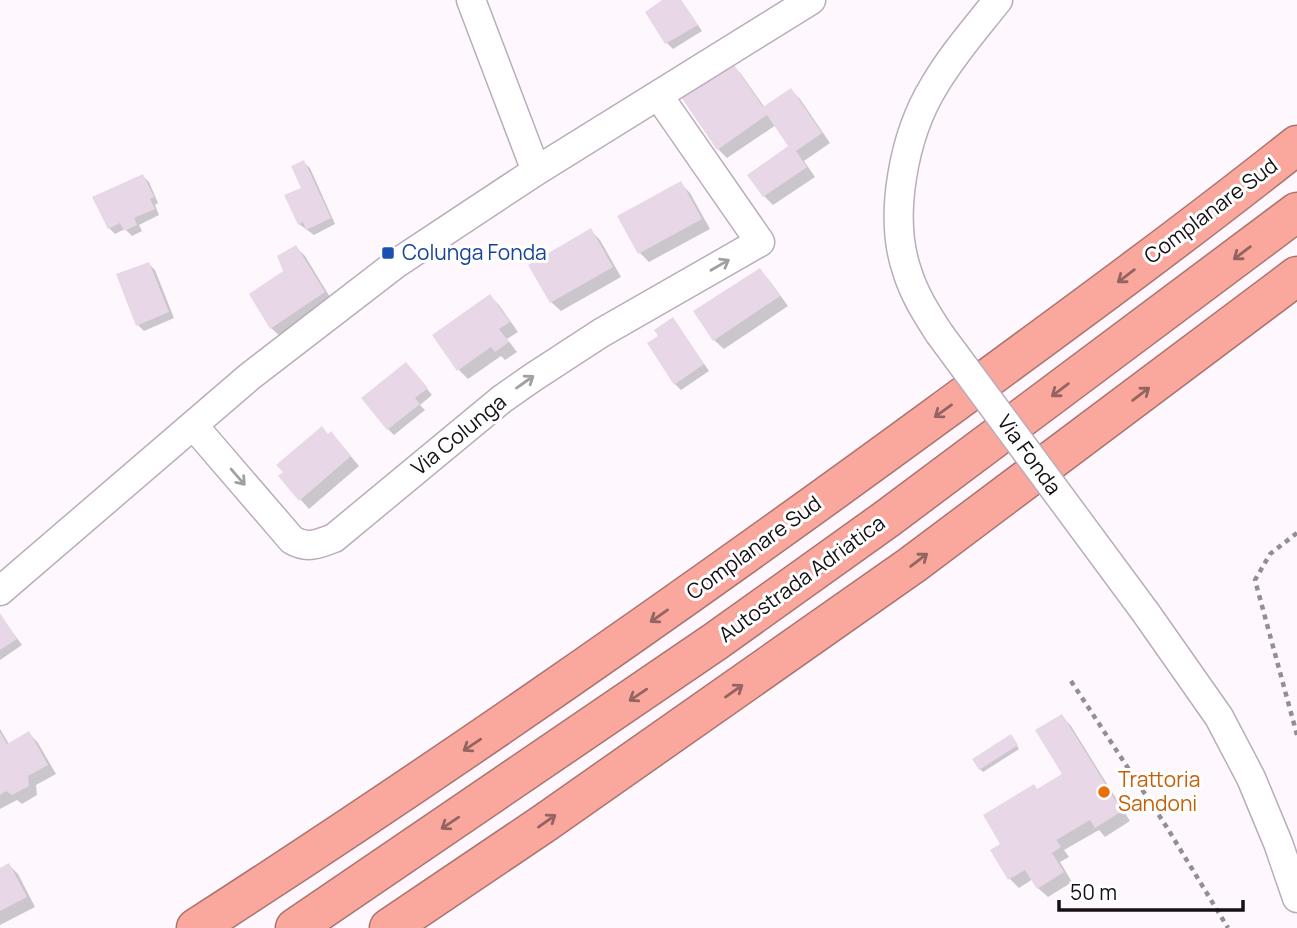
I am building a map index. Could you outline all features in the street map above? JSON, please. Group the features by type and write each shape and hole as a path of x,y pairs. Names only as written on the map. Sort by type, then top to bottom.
{"highway":[{"name":"Complanare Sud","path":"196,928 279,875 687,596 1061,325 1297,145"},
{"name":"Autostrada Adriatica","path":"295,928 716,641 887,518 1297,212"},
{"path":"389,928 546,822 912,565 1297,276"}],"street":[{"path":"471,0 537,171"},
{"path":"0,591 249,377 397,263 537,171 811,0"},
{"name":"Via Fonda","path":"998,0 933,87 907,152 899,196 899,229 906,269 919,301 939,333 1146,613 1219,717 1251,778 1297,898"},
{"name":"Via Colunga","path":"193,425 292,540 301,545 318,544 334,538 532,377 601,333 760,242 658,96"}],"path":[{"path":"1297,533 1270,554 1255,580 1297,735"},
{"path":"1071,681 1166,826 1228,928"}],"building":[{"path":"662,0 681,0 698,25 665,44 645,12"},
{"path":"732,62 763,107 791,88 822,133 796,151 807,167 763,197 747,175 788,146 767,115 717,150 681,97"},
{"path":"304,160 331,218 306,230 303,222 298,225 284,195 301,188 291,166"},
{"path":"143,174 154,197 150,199 155,209 134,218 137,225 124,231 120,223 108,229 92,197"},
{"path":"681,181 702,219 638,254 617,216"},
{"path":"591,228 613,267 550,303 528,265"},
{"path":"296,245 325,292 270,329 249,294 283,271 277,256"},
{"path":"149,262 169,312 136,326 116,274"},
{"path":"760,268 780,296 713,341 693,311"},
{"path":"490,294 510,322 499,329 509,342 495,352 491,347 457,371 432,335"},
{"path":"673,317 704,364 674,385 647,343 658,336 654,330"},
{"path":"406,362 428,388 415,398 420,404 387,430 361,398"},
{"path":"322,426 328,434 331,431 351,456 299,501 278,476 283,472 276,465"},
{"path":"0,613 17,639 0,650"},
{"path":"1062,714 1122,811 1095,828 1090,820 1056,840 1061,847 1052,853 1064,872 1037,889 1025,870 1008,880 990,850 1000,844 983,815 1034,784 1037,789 1062,774 1035,730"},
{"path":"29,731 48,765 28,776 29,786 12,795 6,791 0,795 0,732 7,744"},
{"path":"1011,734 1018,745 979,770 972,759"},
{"path":"9,863 27,897 0,911 0,868"}],"place":[{"name":"Colunga Fonda","path":"388,253"},
{"name":"Trattoria Sandoni","path":"1104,792"}]}
